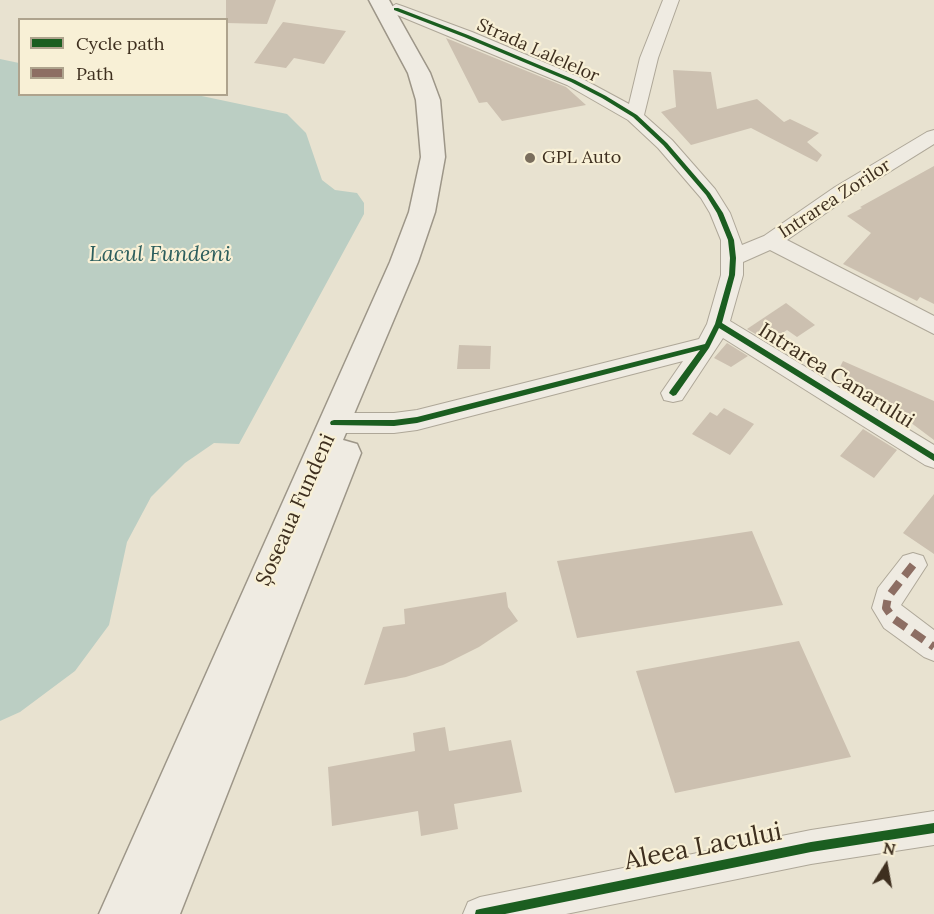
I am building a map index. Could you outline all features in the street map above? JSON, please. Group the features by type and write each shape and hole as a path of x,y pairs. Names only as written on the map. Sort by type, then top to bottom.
{"main road":[{"name":"Șoseaua Fundeni","path":"157,914 345,423 426,199 433,158 431,116 424,86 389,3"},
{"name":"Șoseaua Fundeni","path":"122,914 345,423"}],"street":[{"path":"635,116 649,58 671,0"},
{"name":"Strada Lalelelor","path":"389,3 573,81 635,116 664,144 708,194 727,228 733,258"},
{"name":"Intrarea Zorilor","path":"733,258 771,241 842,192 934,136"},
{"path":"771,241 934,326"},
{"path":"673,393 707,346 718,324 732,275 733,258"},
{"name":"Intrarea Canarului","path":"718,324 934,458"},
{"path":"345,423 417,420 707,346"},
{"path":"913,565 888,597 886,608 894,619 934,647"},
{"name":"Aleea Lacului","path":"480,914 811,847 934,828"}],"water":[{"name":"Lacul Fundeni","path":"0,59 18,63 18,96 202,96 287,114 306,133 322,180 335,190 357,193 364,203 364,214 239,444 214,443 185,463 151,497 127,542 109,625 75,671 20,712 0,721"}],"building":[{"path":"226,0 276,0 267,24 228,23 228,18 226,18"},
{"path":"283,22 346,31 324,64 294,58 286,68 254,63"},
{"path":"446,38 566,87 586,105 502,121 487,102 479,103"},
{"path":"673,70 711,72 717,109 757,99 784,122 790,119 819,133 807,142 822,155 817,162 751,128 691,145 661,112 676,107"},
{"path":"934,166 934,304 920,297 917,301 843,264 871,233 847,216"},
{"path":"786,303 815,325 797,337 787,330 769,342 747,329"},
{"path":"727,343 748,356 731,367 714,358"},
{"path":"459,345 491,346 490,369 457,369"},
{"path":"843,361 934,401 934,440 839,369"},
{"path":"724,408 754,424 730,455 692,434 710,412 717,416"},
{"path":"863,429 897,450 874,478 840,456"},
{"path":"934,494 934,554 903,533"},
{"path":"752,531 783,605 577,638 557,561"},
{"path":"506,592 508,607 518,621 479,647 443,665 406,677 364,685 383,627 405,624 404,609"},
{"path":"799,641 851,757 675,793 636,671"},
{"path":"445,727 449,751 511,740 522,792 454,804 458,829 421,836 418,811 332,826 328,767 415,751 413,733"}],"marked path":[{"path":"913,565 888,597 886,608 894,619 934,647"}],"cycle path":[{"path":"396,9 573,81 604,97 635,116 665,144 708,194 720,213 731,240 732,275 718,324 707,346 673,393"},
{"path":"718,324 934,458"},
{"path":"334,423 394,423 417,420 707,346"},
{"path":"480,914 811,847 934,828"}],"place":[{"name":"GPL Auto","path":"530,158"}]}
